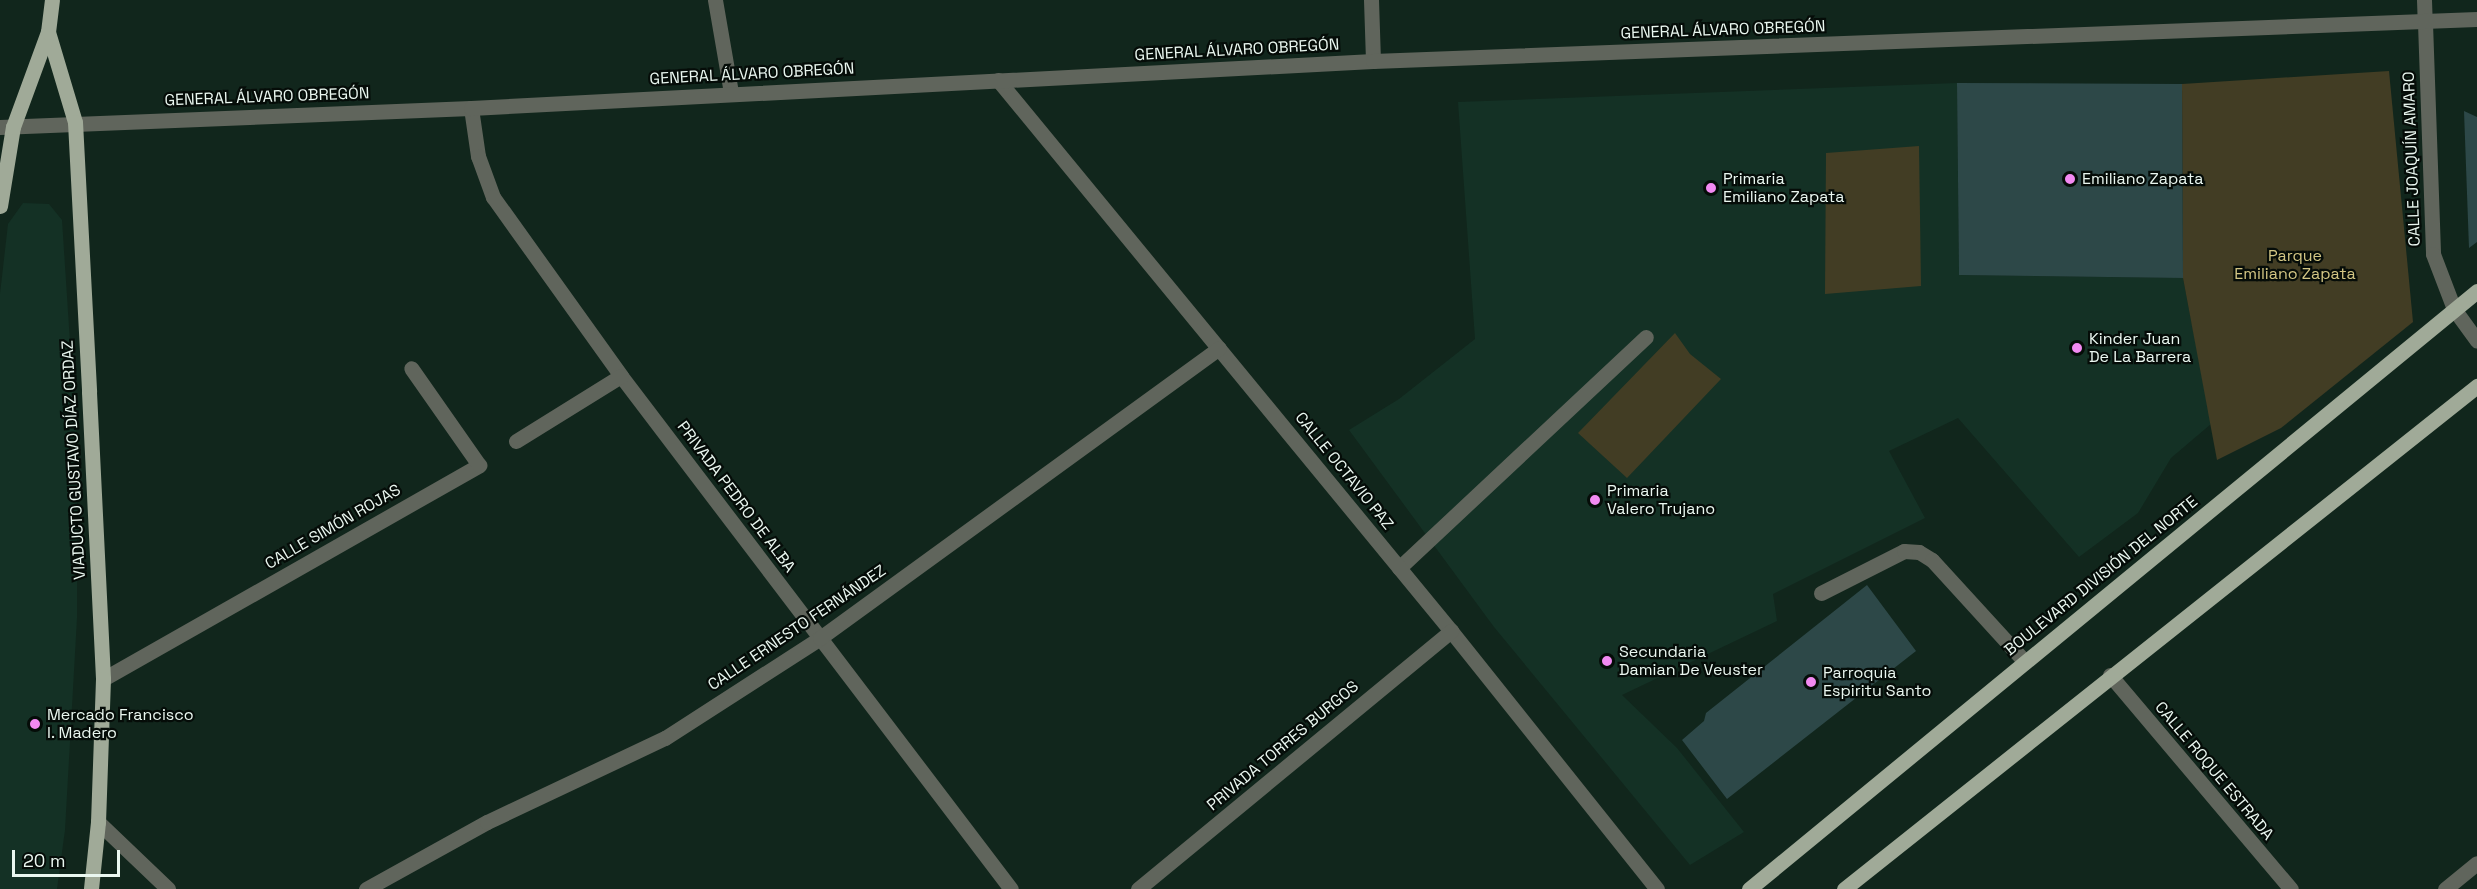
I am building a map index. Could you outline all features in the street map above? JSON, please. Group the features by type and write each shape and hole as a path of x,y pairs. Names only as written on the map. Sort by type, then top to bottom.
{"main road":[{"name":"VIADUCTO GUSTAVO DÍAZ ORDAZ","path":"0,206 7,127 48,32 52,0"},
{"name":"VIADUCTO GUSTAVO DÍAZ ORDAZ","path":"48,32 75,122 103,679 98,822 90,889"},
{"name":"BOULEVARD DIVISIÓN DEL NORTE","path":"1749,889 2477,291"},
{"path":"1844,889 2110,675 2477,386"}],"street":[{"path":"715,0 731,93"},
{"path":"1371,0 1373,60"},
{"name":"CALLE JOAQUÍN AMARO","path":"2424,0 2433,254 2454,309 2477,341"},
{"path":"2471,20 2477,30"},
{"name":"GENERAL ÁLVARO OBREGÓN","path":"7,127 75,122 471,108 1373,60 2471,20"},
{"name":"CALLE OCTAVIO PAZ","path":"998,80 1451,631 1657,889"},
{"name":"PRIVADA PEDRO DE ALBA","path":"471,108 478,156 493,197 621,376 1011,889"},
{"path":"1399,568 1646,337"},
{"name":"CALLE ERNESTO FERNÁNDEZ","path":"366,889 487,822 665,738 820,638 1219,348"},
{"name":"CALLE SIMÓN ROJAS","path":"103,679 479,465 411,368"},
{"path":"516,441 621,376"},
{"path":"1821,593 1904,551 1919,552 1932,560 2025,662"},
{"name":"PRIVADA TORRES BURGOS","path":"1138,889 1451,631"},
{"name":"CALLE ROQUE ESTRADA","path":"2110,675 2291,889"},
{"path":"98,822 168,889"},
{"path":"2445,889 2477,863"}],"shaded area":[{"path":"1957,83 1959,275 2183,278 2211,424 2171,458 2138,513 2079,557 1958,418 1889,451 1925,518 1773,594 1777,621 1622,695 1677,748 1744,832 1690,865 1494,627 1349,430 1399,399 1475,339 1458,102"},
{"path":"23,203 49,204 62,220 77,449 77,618 65,830 57,889 0,889 0,294 8,224"}],"green space":[{"name":"Parque Emiliano Zapata","path":"2389,71 2413,322 2281,428 2217,460 2183,278 2182,84"},
{"path":"1919,146 1921,286 1825,294 1826,153"},
{"path":"1675,333 1690,354 1721,379 1627,478 1578,433"}],"building":[{"name":"Emiliano Zapata","path":"1957,83 2182,84 2183,278 1959,275"},
{"path":"2464,111 2477,117 2477,242 2469,248"},
{"name":"Parroquia Espiritu Santo","path":"1867,585 1916,651 1727,799 1682,740 1704,721 1706,713"}],"place":[{"name":"Emiliano Zapata","path":"2070,179"},
{"name":"Primaria Emiliano Zapata","path":"1711,188"},
{"name":"Kinder Juan De La Barrera","path":"2077,348"},
{"name":"Primaria Valero Trujano","path":"1595,500"},
{"name":"Secundaria Damian De Veuster","path":"1607,661"},
{"name":"Parroquia Espiritu Santo","path":"1811,682"},
{"name":"Mercado Francisco I. Madero","path":"35,724"}]}
